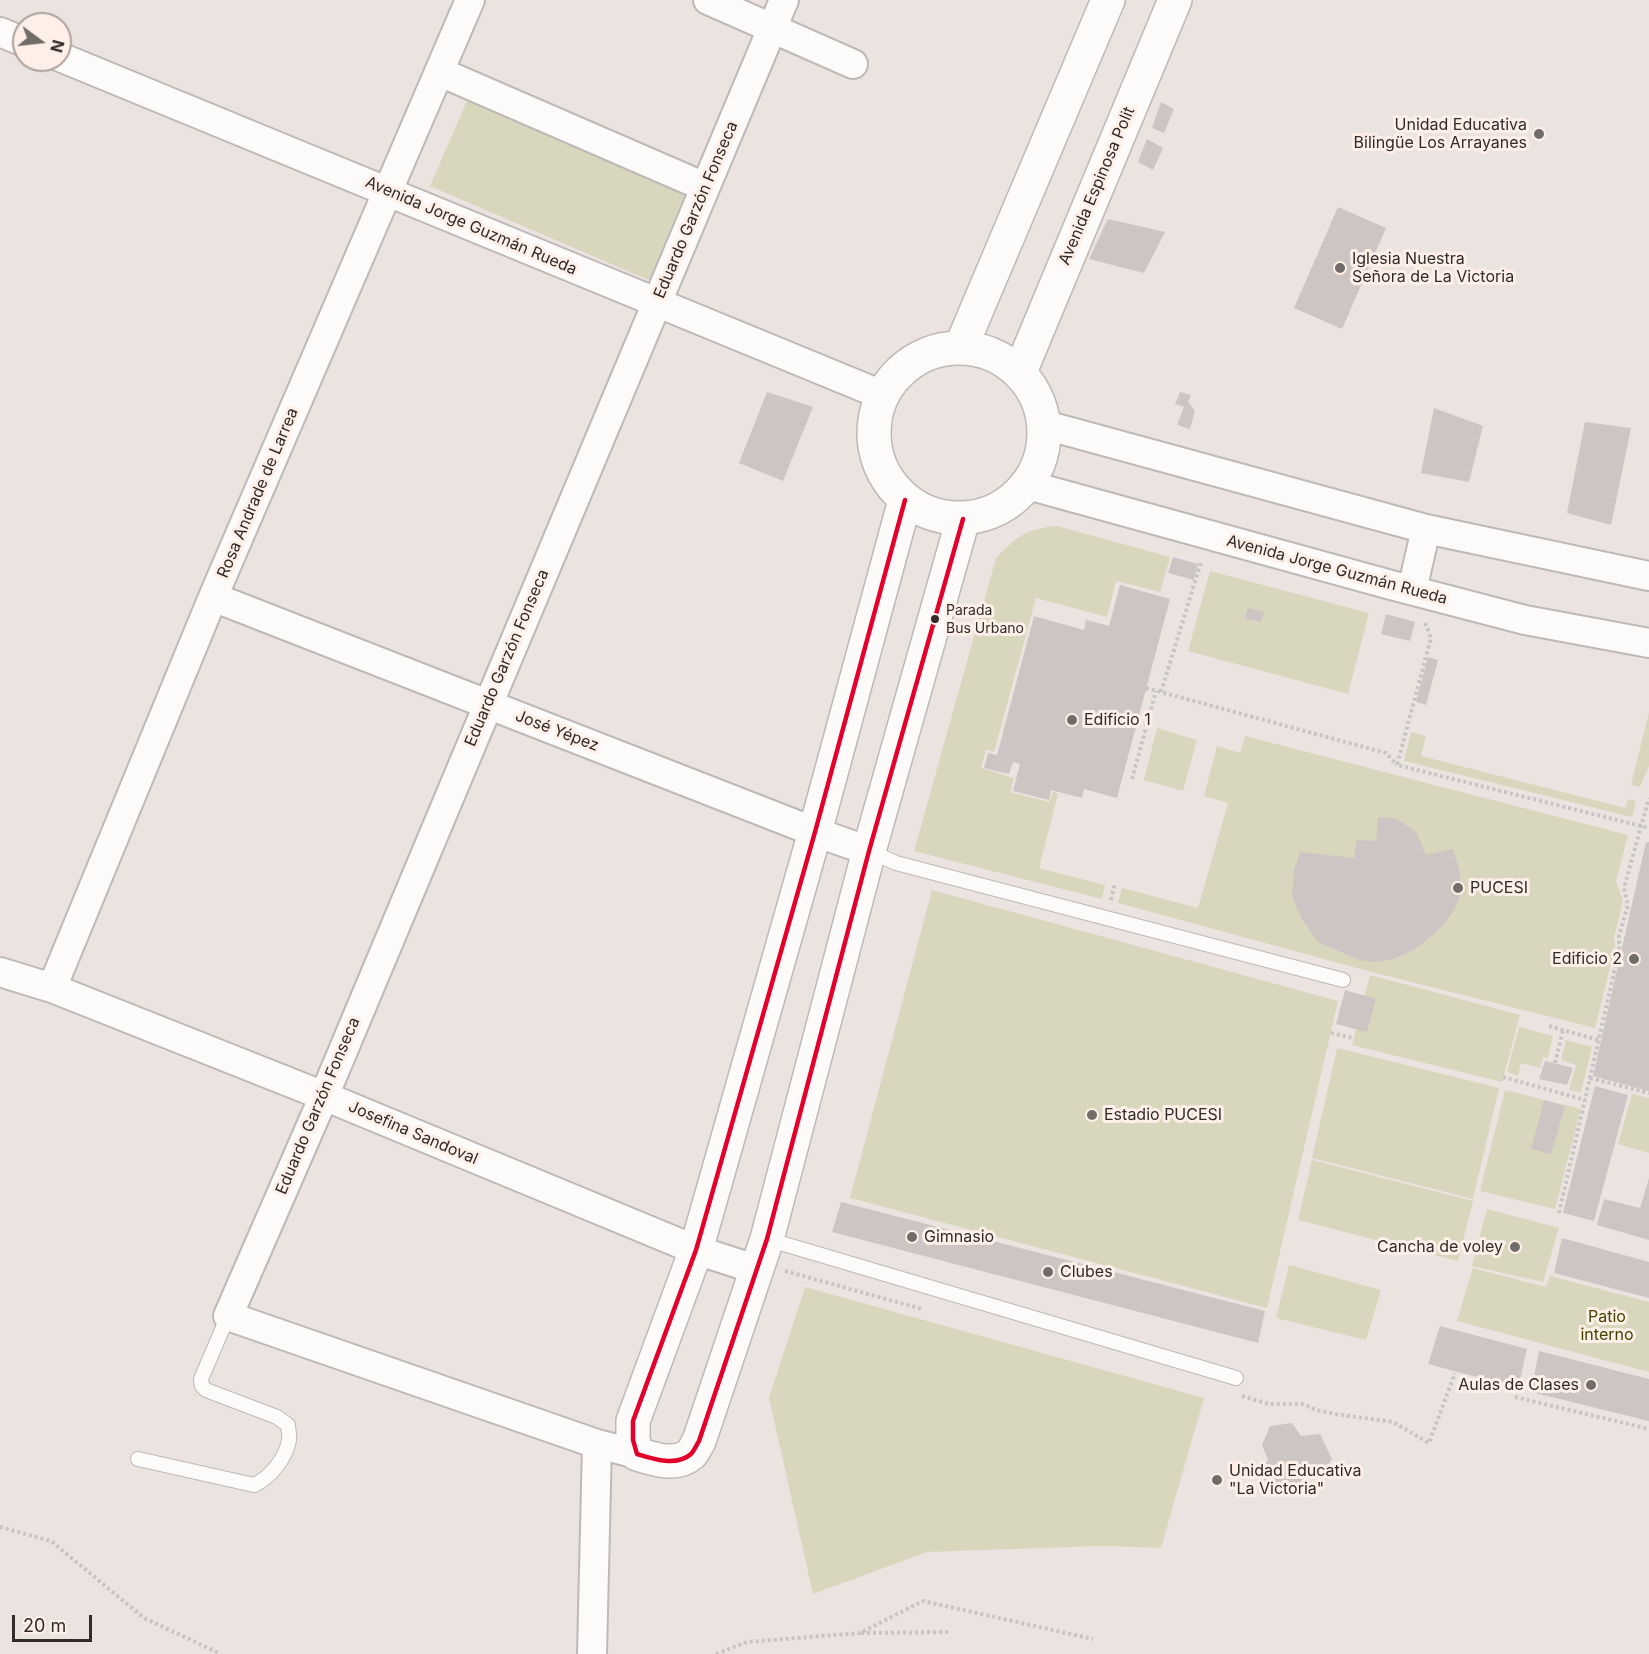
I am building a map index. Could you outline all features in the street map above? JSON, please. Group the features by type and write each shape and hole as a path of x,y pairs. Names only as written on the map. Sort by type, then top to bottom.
{"street":[{"name":"Rosa Andrade de Larrea","path":"52,988 213,597 470,0"},
{"path":"708,0 853,64"},
{"name":"Eduardo Garzón Fonseca","path":"228,1316 324,1096 784,0"},
{"path":"961,347 1108,0"},
{"name":"Avenida Espinosa Polit","path":"1020,372 1175,0"},
{"name":"Avenida Jorge Guzmán Rueda","path":"72,62 882,395"},
{"path":"440,72 705,187"},
{"path":"961,347 982,350 1002,359 1020,372 1032,388 1041,406 1044,425 1044,448 1028,485 1008,504 987,514 963,519 943,518 922,511 905,500 888,481 877,458 874,432 882,395 890,383 910,363 934,351 961,347"},
{"path":"1044,425 1426,529 1649,576"},
{"name":"Avenida Jorge Guzmán Rueda","path":"1028,485 1525,620 1649,644"},
{"path":"637,1454 633,1440 633,1421 696,1250 815,832 905,500"},
{"path":"228,1316 597,1444 658,1461 676,1460 691,1454 699,1441 762,1255 869,851 963,519"},
{"path":"1412,590 1426,529"},
{"name":"José Yépez","path":"213,597 869,851"},
{"name":"Josefina Sandoval","path":"0,972 52,988 324,1096 696,1250 762,1255"},
{"path":"592,1654 597,1444"}],"lane":[{"path":"869,851 896,863 1343,980"},
{"path":"762,1255 1236,1378"},
{"path":"138,1459 254,1485 266,1480 281,1458 290,1439 288,1425 277,1417 206,1390 202,1386 201,1379 228,1316"}],"path":[{"path":"1132,779 1201,562"},
{"path":"1397,765 1431,638 1424,621"},
{"path":"1146,688 1386,753 1397,765 1649,828"},
{"path":"1559,1213 1628,905 1624,888 1649,798"},
{"path":"1109,908 1116,883"},
{"path":"1549,1026 1598,1040"},
{"path":"1555,1064 1563,1030"},
{"path":"1331,1033 1353,1038"},
{"path":"1503,1077 1585,1100"},
{"path":"1590,1078 1649,1093"},
{"path":"1515,1396 1649,1429"},
{"path":"0,1527 51,1541 144,1618 221,1654"},
{"path":"860,1633 923,1601 1093,1639"},
{"path":"716,1654 747,1642 860,1633 948,1632"}],"green space":[{"path":"473,87 695,183 653,282 430,186"},
{"path":"1057,526 1170,557 1160,592 1116,581 1107,617 1036,598 994,752 986,749 981,768 1014,778 1010,792 1049,802 1053,792 1058,794 1039,868 1105,885 1102,899 914,851 996,558 1023,535 1037,529"},
{"path":"1210,571 1369,613 1348,694 1188,651"},
{"path":"1649,712 1649,766 1640,787 1631,785"},
{"path":"1157,728 1197,740 1183,791 1144,780"},
{"path":"1411,732 1426,736 1421,756 1625,808 1628,799 1636,801 1632,817 1404,761"},
{"path":"1245,736 1628,835 1616,881 1623,901 1614,938 1615,947 1595,1028 1368,971 1118,903 1122,888 1198,908 1228,803 1204,796 1217,746 1240,753"},
{"name":"Estadio PUCESI","path":"932,890 1338,1001 1267,1308 850,1198"},
{"path":"1370,975 1520,1015 1502,1082 1352,1045"},
{"path":"1519,1027 1553,1036 1548,1058 1543,1057 1540,1068 1521,1063 1518,1076 1507,1072"},
{"path":"1566,1040 1592,1047 1581,1092 1569,1090 1576,1065 1561,1060"},
{"path":"1337,1048 1499,1088 1473,1199 1312,1158"},
{"path":"1505,1090 1581,1109 1555,1209 1480,1191"},
{"path":"1632,1094 1649,1098 1649,1153 1618,1144"},
{"path":"1312,1160 1473,1201 1458,1261 1298,1220"},
{"name":"Cancha de voley","path":"1487,1209 1559,1228 1543,1282 1472,1266"},
{"path":"1289,1265 1381,1290 1366,1340 1276,1318"},
{"name":"Patio interno","path":"1473,1268 1546,1287 1550,1276 1649,1302 1649,1372 1457,1321"},
{"path":"805,1287 1204,1398 1161,1548 1101,1546 927,1552 813,1594 769,1398"}],"building":[{"path":"1161,102 1174,109 1164,133 1152,128"},
{"path":"1147,139 1163,148 1153,170 1138,162"},
{"name":"Iglesia Nuestra Señora de La Victoria","path":"1338,207 1386,228 1342,329 1294,308"},
{"path":"1108,219 1165,232 1144,273 1089,259"},
{"path":"767,392 813,407 783,481 739,463"},
{"path":"1180,392 1191,395 1188,402 1195,410 1190,429 1177,425 1184,407 1175,404"},
{"path":"1434,408 1483,426 1469,482 1421,473"},
{"path":"1585,422 1631,428 1611,525 1567,513"},
{"path":"1173,557 1198,564 1194,580 1168,573"},
{"name":"Edificio 1","path":"1120,585 1170,599 1117,798 1084,789 1082,798 1051,790 1049,800 1013,791 1020,764 1013,762 1009,774 984,768 988,753 997,755 1034,616 1084,630 1086,620 1109,626"},
{"path":"1248,608 1264,612 1261,622 1245,619"},
{"path":"1386,614 1415,622 1410,641 1381,634"},
{"path":"1428,657 1438,660 1426,705 1416,702"},
{"path":"1378,817 1396,818 1416,832 1426,855 1453,849 1460,873 1461,894 1453,912 1428,939 1412,951 1390,960 1374,962 1359,960 1318,942 1302,919 1292,897 1294,871 1300,852 1354,858 1357,840 1376,841"},
{"name":"Edificio 2","path":"1646,842 1649,842 1649,1091 1593,1076"},
{"path":"1345,990 1376,999 1367,1032 1336,1024"},
{"path":"1545,1061 1573,1068 1567,1085 1539,1079"},
{"path":"1595,1086 1628,1095 1594,1221 1563,1213"},
{"path":"1544,1100 1565,1106 1551,1154 1531,1149"},
{"path":"1649,1178 1649,1240 1597,1225 1604,1199 1640,1208"},
{"name":"Clubes","path":"841,1202 1265,1311 1258,1343 832,1232"},
{"path":"1562,1238 1649,1262 1649,1298 1554,1273"},
{"path":"1440,1326 1527,1349 1518,1388 1428,1364"},
{"name":"Aulas de Clases","path":"1539,1351 1649,1379 1649,1421 1531,1392"},
{"path":"1292,1423 1301,1436 1320,1434 1332,1459 1319,1478 1302,1479 1294,1495 1272,1495 1260,1472 1268,1460 1262,1445 1270,1426"}],"transit line":[{"path":"905,500 815,832 696,1250 633,1421 633,1440 637,1454 664,1461 678,1460 691,1454 699,1441 767,1239 869,851 963,519"}],"place":[{"name":"Unidad Educativa Bilingüe Los Arrayanes","path":"1539,134"},
{"name":"Iglesia Nuestra Señora de La Victoria","path":"1340,268"},
{"name":"Parada Bus Urbano","path":"935,619"},
{"name":"Edificio 1","path":"1072,720"},
{"name":"PUCESI","path":"1458,888"},
{"name":"Edificio 2","path":"1634,959"},
{"name":"Estadio PUCESI","path":"1092,1115"},
{"name":"Gimnasio","path":"912,1237"},
{"name":"Cancha de voley","path":"1515,1247"},
{"name":"Clubes","path":"1048,1272"},
{"name":"Aulas de Clases","path":"1591,1385"},
{"name":"Unidad Educativa \"La Victoria\"","path":"1217,1480"}]}
